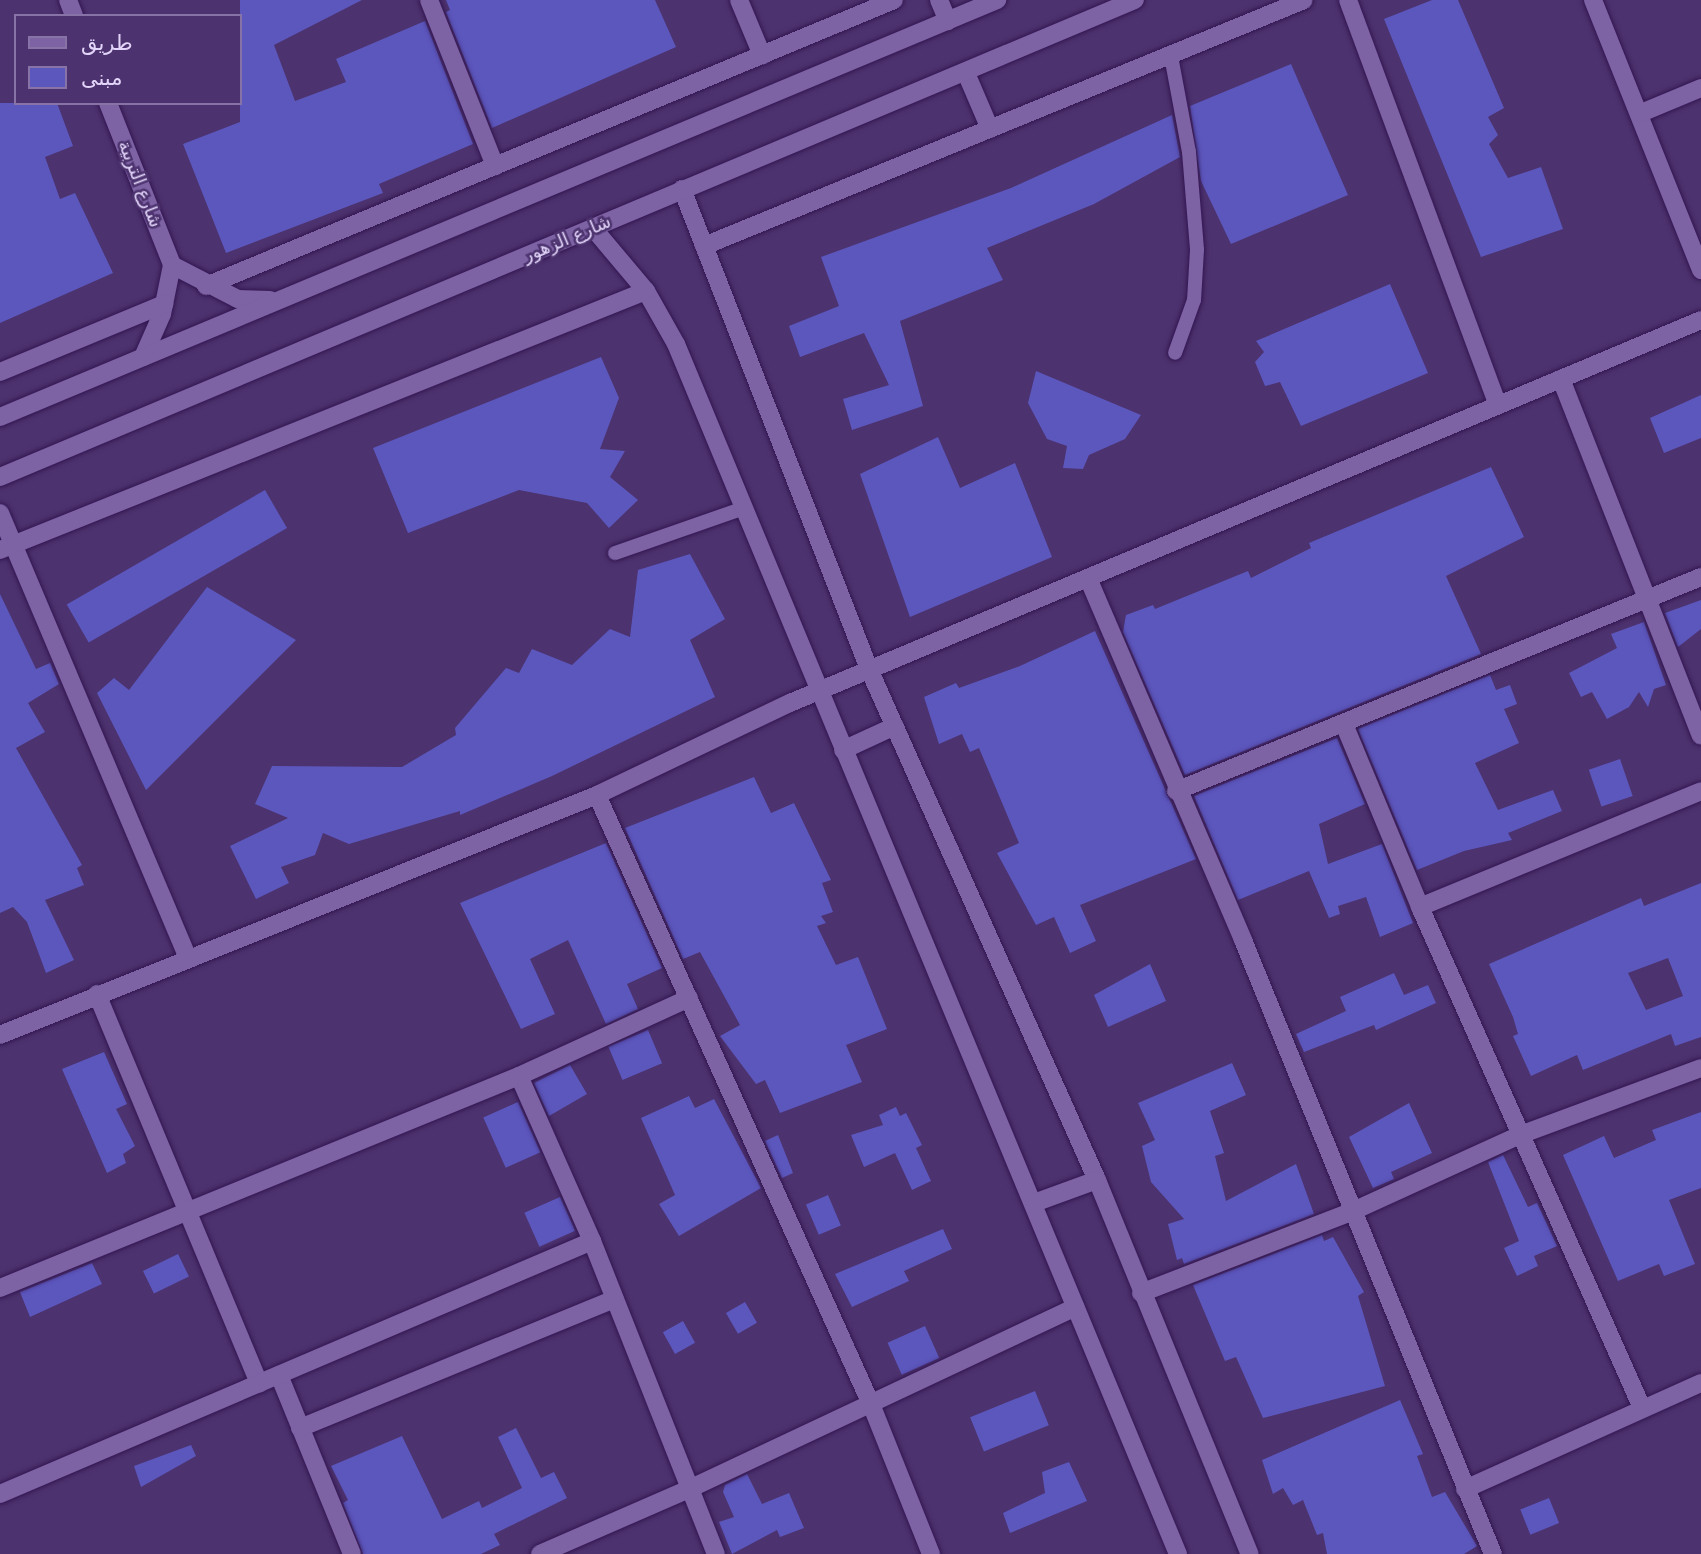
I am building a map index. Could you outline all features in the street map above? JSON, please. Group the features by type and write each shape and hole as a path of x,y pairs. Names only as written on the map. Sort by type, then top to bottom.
{"street":[{"path":"429,0 495,166"},
{"path":"740,0 762,55"},
{"path":"206,286 894,0"},
{"path":"939,0 948,21"},
{"path":"0,416 997,0"},
{"name":"شارع الزهور","path":"0,477 1135,0"},
{"path":"704,246 1304,0"},
{"path":"1348,0 1498,405"},
{"path":"1593,0 1641,114 1701,270"},
{"path":"966,73 990,129"},
{"path":"1641,114 1701,88"},
{"name":"شارع التربية","path":"109,105 172,265"},
{"path":"682,189 869,669 1097,1180 1250,1554"},
{"path":"593,228 646,291 676,344 1178,1554"},
{"path":"144,357 164,304 172,265 206,286 238,299 277,300"},
{"path":"7,547 646,291"},
{"path":"0,372 164,304"},
{"path":"0,1035 187,956 597,795 869,669 1701,320"},
{"path":"1561,379 1650,599 1701,736"},
{"path":"0,513 7,547 187,956"},
{"path":"1176,791 1701,577"},
{"path":"1088,578 1176,791 1244,940 1350,1212 1493,1554"},
{"path":"1344,724 1420,907 1642,1408"},
{"path":"843,750 895,726"},
{"path":"1420,907 1701,791"},
{"path":"597,795 871,1404 930,1554"},
{"path":"97,994 259,1384"},
{"path":"0,1288 520,1076 690,998"},
{"path":"1141,1293 1350,1212 1520,1135 1701,1068"},
{"path":"520,1076 592,1241 716,1554"},
{"path":"1034,1203 1097,1180"},
{"path":"0,1494 592,1241"},
{"path":"300,1428 615,1299"},
{"path":"540,1554 690,1489 1075,1307"},
{"path":"279,1375 352,1554"},
{"path":"1465,1489 1701,1383"}],"lane":[{"path":"1171,56 1189,152 1197,250 1194,300 1175,353"},
{"path":"615,553 744,508"}],"building":[{"path":"240,0 362,0 274,45 295,101 346,82 336,59 425,21 473,144 379,184 383,193 226,253 183,144 240,122"},
{"path":"446,0 655,0 676,47 492,128 446,12 450,10"},
{"path":"1432,0 1458,0 1504,108 1488,117 1498,135 1489,144 1508,178 1541,167 1563,229 1481,257 1384,19"},
{"path":"1291,64 1348,195 1231,244 1201,181 1190,106"},
{"path":"0,103 58,105 73,146 45,157 60,199 75,193 113,273 0,323"},
{"path":"1172,115 1180,157 1094,204 987,248 1003,280 900,321 923,406 852,430 843,399 889,385 864,333 800,357 789,326 839,306 821,257 1011,188"},
{"path":"1390,284 1428,373 1301,426 1280,382 1265,386 1255,362 1264,352 1256,341"},
{"path":"601,357 619,398 600,449 625,451 610,477 638,500 609,528 587,503 519,490 408,533 373,448"},
{"path":"1036,371 1141,415 1125,439 1089,455 1083,469 1063,468 1067,446 1047,439 1028,403"},
{"path":"1701,395 1701,438 1664,453 1650,418"},
{"path":"938,437 960,488 1015,463 1052,557 910,617 860,474"},
{"path":"1491,467 1524,537 1446,576 1481,654 1185,775 1123,632 1126,615 1153,605 1155,609 1248,571 1251,578 1311,548 1309,543"},
{"path":"265,490 287,528 89,643 67,604"},
{"path":"690,554 725,619 690,640 715,697 552,776 460,815 460,811 349,844 323,833 315,855 281,867 289,883 256,899 230,846 288,818 255,804 272,766 402,767 456,735 455,728 506,668 519,673 532,649 572,665 610,629 630,637 638,570"},
{"path":"207,587 296,640 146,790 97,693 114,678 129,690"},
{"path":"0,594 36,669 50,663 59,684 28,703 45,732 16,748 82,865 77,868 84,885 45,900 74,960 46,973 27,922 13,907 0,913"},
{"path":"1701,600 1701,629 1678,647 1665,613"},
{"path":"1644,622 1666,685 1654,689 1648,707 1639,692 1629,707 1607,719 1592,692 1581,697 1569,673 1617,648 1611,634"},
{"path":"1095,631 1196,859 1080,905 1096,941 1070,953 1054,917 1036,925 997,853 1019,843 979,748 970,752 962,734 939,744 924,697 956,683 959,688 1020,666"},
{"path":"1490,675 1496,690 1510,685 1517,704 1504,709 1519,743 1475,763 1498,810 1553,790 1562,811 1508,833 1512,840 1464,851 1417,870 1358,729"},
{"path":"1337,738 1365,804 1319,824 1328,864 1382,844 1413,923 1380,937 1366,897 1338,906 1340,914 1329,918 1309,871 1238,900 1194,796"},
{"path":"1620,759 1633,796 1601,807 1589,770"},
{"path":"754,777 771,813 794,803 831,880 822,883 833,912 821,916 826,923 817,926 836,965 858,957 887,1029 846,1045 862,1082 780,1113 765,1080 756,1084 720,1036 740,1025 700,952 683,959 625,828"},
{"path":"606,843 662,968 627,984 638,1009 606,1024 568,940 530,959 555,1014 521,1029 460,903"},
{"path":"1701,883 1701,1037 1675,1046 1671,1034 1583,1070 1577,1055 1531,1076 1513,1036 1518,1034 1513,1017 1489,964 1641,898 1644,906","holes":["1668,958 1683,996 1646,1010 1628,973"]},
{"path":"1150,964 1166,1001 1108,1027 1094,995"},
{"path":"1394,973 1404,995 1428,985 1436,1003 1376,1030 1374,1025 1304,1052 1296,1034 1346,1011 1340,997"},
{"path":"648,1030 662,1063 622,1080 608,1047"},
{"path":"104,1052 127,1104 116,1109 135,1146 123,1154 126,1163 107,1173 62,1069"},
{"path":"1232,1063 1246,1095 1210,1111 1224,1153 1215,1156 1226,1201 1296,1164 1314,1214 1184,1264 1182,1258 1177,1260 1168,1224 1184,1219 1151,1182 1142,1146 1155,1140 1138,1103"},
{"path":"570,1065 587,1094 549,1116 534,1083"},
{"path":"689,1096 695,1108 714,1099 761,1188 679,1236 659,1204 675,1195 641,1118"},
{"path":"518,1102 540,1152 506,1168 483,1117"},
{"path":"1409,1103 1432,1153 1391,1172 1394,1179 1373,1188 1349,1137"},
{"path":"896,1107 900,1116 906,1113 922,1145 916,1148 931,1181 912,1190 895,1153 864,1167 851,1135 883,1125 879,1115"},
{"path":"1701,1112 1701,1188 1669,1200 1695,1264 1664,1276 1659,1264 1618,1281 1563,1155 1604,1136 1614,1158 1656,1140 1652,1130"},
{"path":"778,1135 793,1173 782,1178 765,1141"},
{"path":"1503,1155 1528,1207 1537,1203 1557,1246 1534,1256 1538,1266 1517,1276 1504,1248 1519,1241 1488,1162"},
{"path":"828,1195 841,1225 819,1235 806,1204"},
{"path":"560,1197 575,1231 539,1247 524,1213"},
{"path":"943,1229 952,1249 904,1271 909,1281 852,1307 835,1274"},
{"path":"1322,1235 1324,1241 1333,1237 1364,1292 1358,1296 1385,1386 1263,1418 1236,1357 1225,1361 1193,1285"},
{"path":"178,1254 189,1276 154,1294 143,1271"},
{"path":"92,1263 102,1284 30,1317 20,1292"},
{"path":"745,1302 757,1323 738,1334 726,1313"},
{"path":"683,1321 695,1343 675,1354 663,1332"},
{"path":"925,1326 939,1358 902,1375 888,1343"},
{"path":"1035,1391 1049,1425 984,1452 970,1417"},
{"path":"1400,1400 1423,1454 1417,1456 1432,1497 1445,1492 1477,1546 1464,1554 1327,1554 1323,1533 1317,1535 1303,1500 1293,1505 1283,1488 1273,1494 1262,1460"},
{"path":"516,1428 541,1478 554,1472 567,1498 494,1534 500,1545 481,1554 363,1554 343,1503 348,1500 331,1466 402,1436 442,1519 479,1501 482,1508 522,1488 498,1437"},
{"path":"191,1445 196,1456 141,1487 134,1466"},
{"path":"1069,1462 1087,1501 1010,1533 1003,1513 1045,1493 1042,1472"},
{"path":"747,1474 762,1504 789,1493 804,1528 780,1537 777,1530 732,1554 719,1522 734,1517 723,1492 725,1485"},
{"path":"1549,1498 1559,1523 1530,1535 1520,1510"}]}
